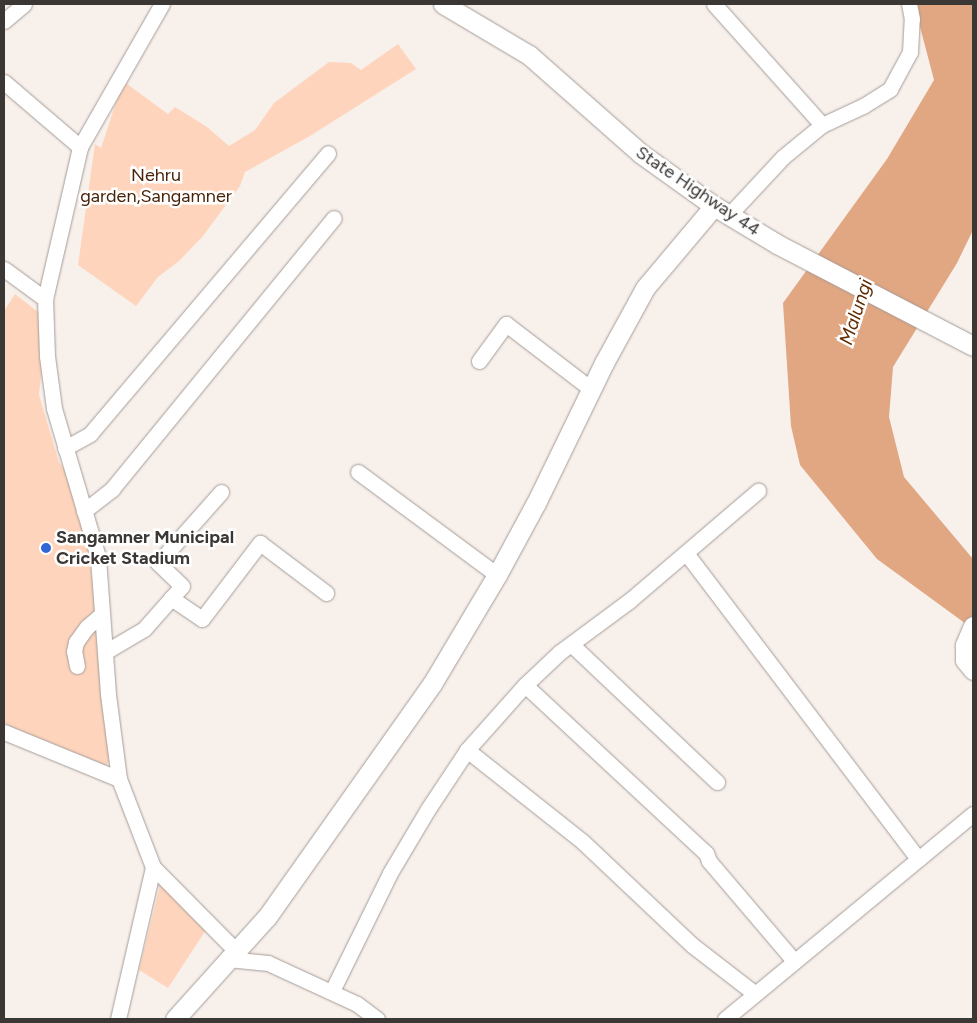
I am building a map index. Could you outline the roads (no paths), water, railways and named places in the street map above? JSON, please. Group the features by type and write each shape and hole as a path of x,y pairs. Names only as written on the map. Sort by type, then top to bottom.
{"main road":[{"name":"State Highway 44","path":"443,4 529,55 640,153 722,211 777,244 973,346"},
{"path":"175,1019 267,917 432,684 497,575 536,503 591,389 645,288 722,211"},
{"path":"973,626 965,645 964,660 973,670"}],"street":[{"path":"4,21 24,4"},
{"path":"162,4 80,147 45,299 47,356 54,408 98,557 105,652 120,779 153,867 232,955 268,963 332,991 358,1004 377,1019"},
{"path":"714,4 822,125"},
{"path":"722,211 822,125 864,106 890,89 910,52 912,19 908,4"},
{"path":"4,82 80,147"},
{"path":"65,448 90,434 328,153"},
{"path":"84,511 112,489 334,218"},
{"path":"4,269 45,299"},
{"path":"479,360 506,324 591,389"},
{"path":"358,472 497,575"},
{"path":"332,991 390,873 466,750 525,685 571,644 628,601 758,491"},
{"path":"105,652 144,628 182,586 158,563 221,492"},
{"path":"171,598 202,619 260,543 326,593"},
{"path":"686,553 918,859"},
{"path":"77,666 74,651 76,642 87,627 102,614"},
{"path":"571,644 717,782"},
{"path":"525,685 706,853 709,861 794,961"},
{"path":"4,732 120,779"},
{"path":"466,750 583,842 692,945 754,993"},
{"path":"725,1019 754,993 973,814"},
{"path":"118,1019 153,867"}],"water":[{"name":"Malungi","path":"914,4 973,4 973,230 957,263 893,367 889,417 904,477 973,559 973,629 877,559 800,465 791,426 783,303 887,159 934,80"}],"place":[{"name":"Sangamner Municipal Cricket Stadium","path":"46,548"}],"park label":[{"name":"Nehru garden,Sangamner","path":"156,186"}]}
